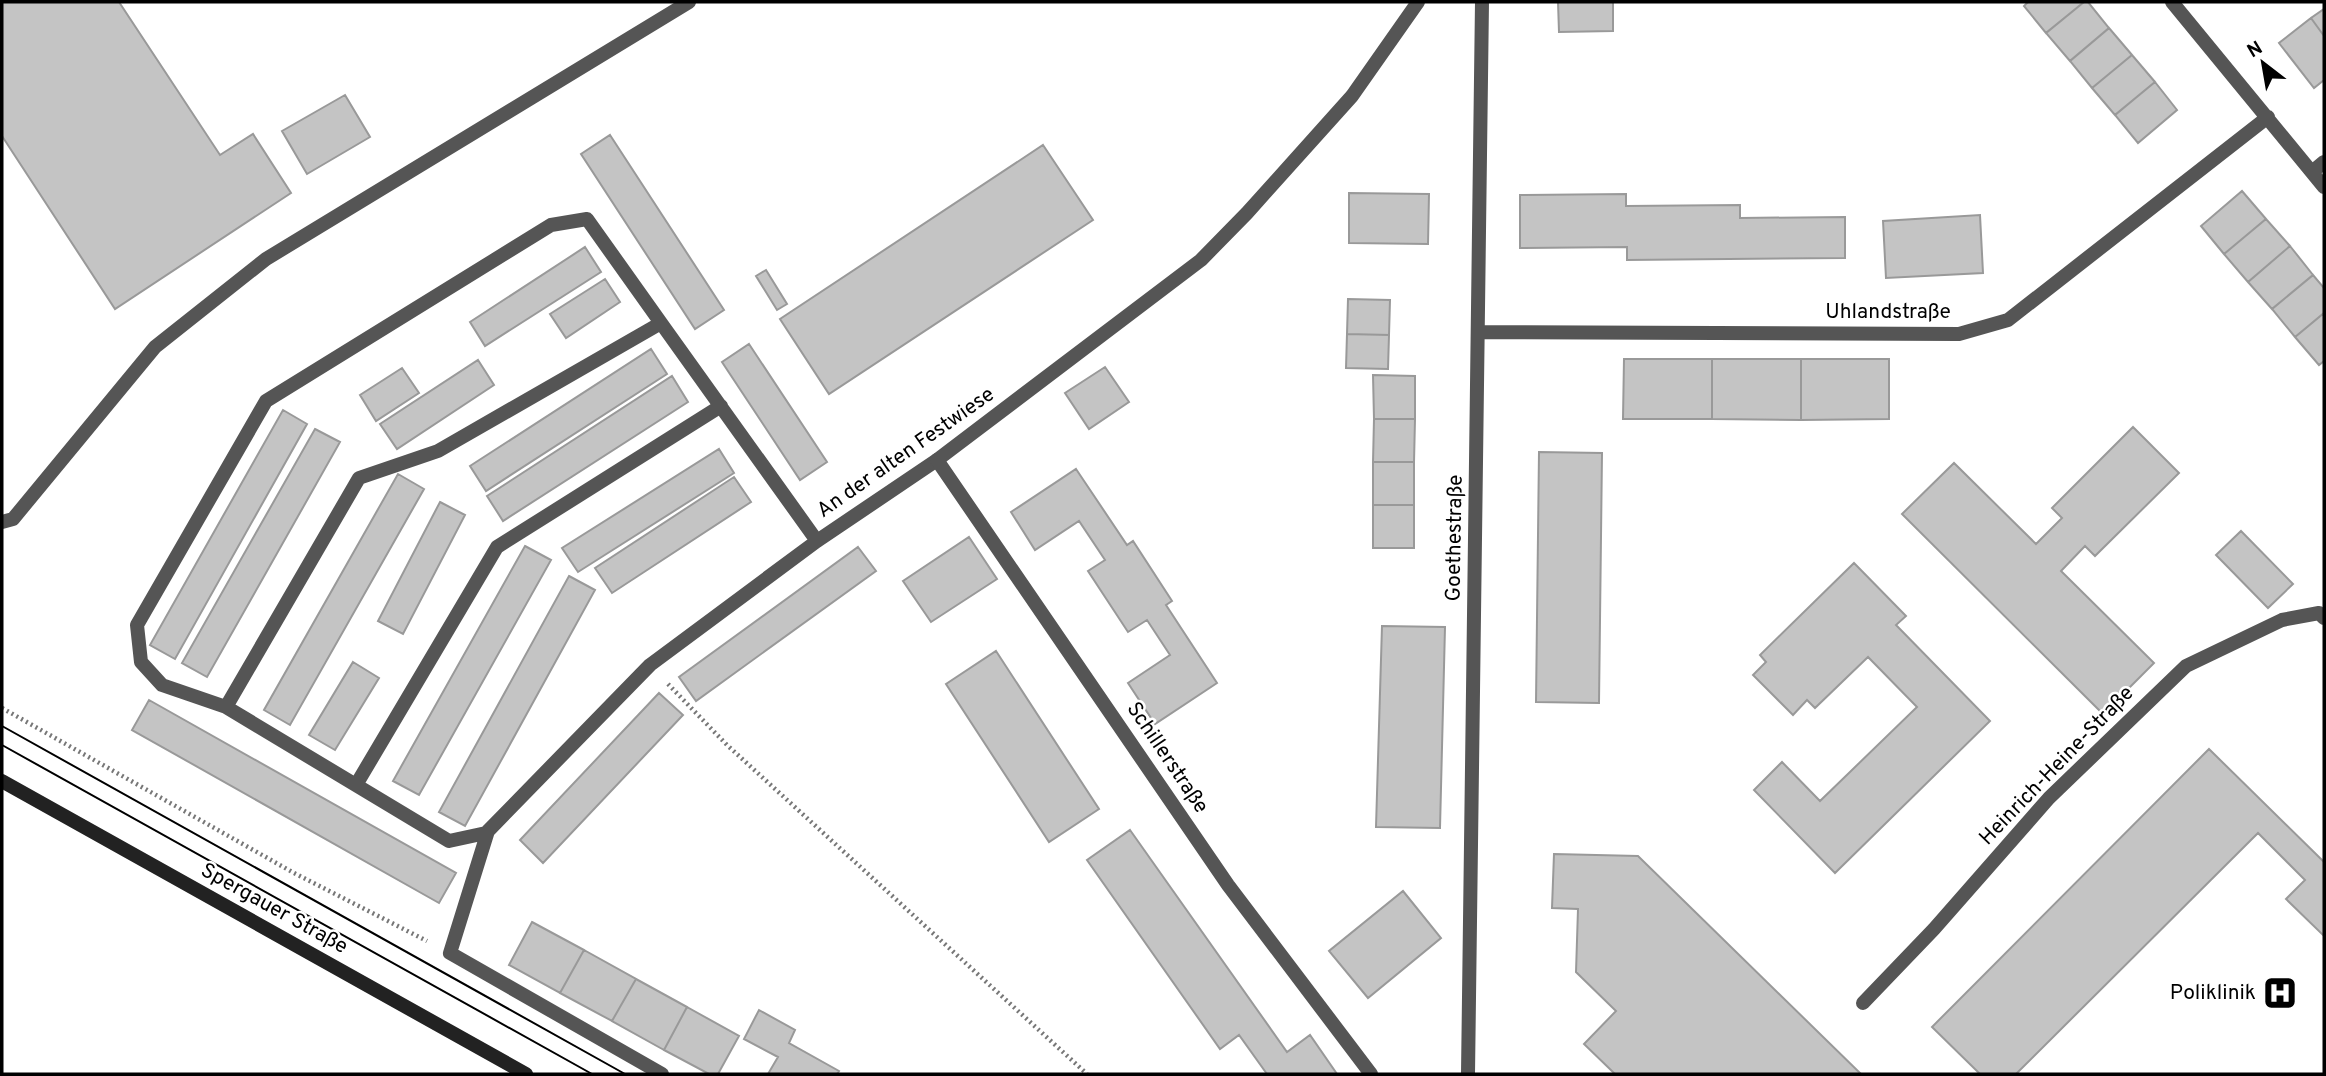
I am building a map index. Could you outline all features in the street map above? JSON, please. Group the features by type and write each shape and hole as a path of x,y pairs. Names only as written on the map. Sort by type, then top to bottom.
{"main road":[{"name":"Spergauer Straße","path":"2,781 526,1074"}],"street":[{"path":"2,522 13,519 155,347 267,259 689,2"},
{"name":"An der alten Festwiese","path":"450,953 488,831 650,665 817,541 937,460 1201,260 1352,96 1418,2"},
{"name":"Goethestraße","path":"1468,1074 1482,2"},
{"path":"2172,2 2324,187"},
{"name":"Uhlandstraße","path":"1478,332 1959,334 1971,331 2008,320 2267,117"},
{"path":"2312,172 2324,162"},
{"path":"488,831 486,834 449,841 226,707 162,685 141,662 137,625 266,401 551,225 587,219 817,541"},
{"path":"226,707 359,478 438,451 661,323"},
{"path":"356,785 497,547 721,406"},
{"name":"Schillerstraße","path":"937,460 1228,885 1371,1074"},
{"name":"Heinrich-Heine-Straße","path":"1863,1003 1934,929 2049,798 2186,666 2282,620 2322,613"},
{"path":"450,953 662,1074"}],"path":[{"path":"650,665 727,745 1087,1074"},
{"path":"2,708 294,873 450,953"}],"building":[{"path":"2,2 119,2 220,155 253,134 291,193 115,309 2,136"},
{"path":"1558,2 1613,2 1613,31 1559,32"},
{"path":"2028,2 2084,2 2046,33 2024,6"},
{"path":"2084,2 2088,2 2109,28 2070,61 2046,33"},
{"path":"2324,9 2324,36 2311,18"},
{"path":"2311,18 2324,36 2324,80 2314,88 2279,43"},
{"path":"2109,28 2132,55 2092,88 2070,61"},
{"path":"2132,55 2155,82 2115,115 2092,88"},
{"path":"2155,82 2177,110 2138,143 2115,115"},
{"path":"345,95 370,137 307,174 282,131"},
{"path":"610,135 724,310 695,329 581,154"},
{"path":"1043,145 1093,220 829,394 780,319"},
{"path":"2242,191 2266,219 2224,254 2201,226"},
{"path":"1349,193 1429,194 1428,244 1349,243"},
{"path":"1626,194 1626,206 1740,205 1740,218 1845,217 1845,258 1627,260 1627,247 1520,248 1520,195"},
{"path":"1980,215 1983,273 1886,278 1883,221"},
{"path":"2266,219 2290,246 2248,282 2224,254"},
{"path":"2290,246 2313,275 2272,309 2248,282"},
{"path":"585,247 601,272 485,346 470,322"},
{"path":"766,270 787,304 777,310 756,276"},
{"path":"2313,275 2324,288 2324,313 2295,337 2272,309"},
{"path":"605,279 620,302 566,338 550,314"},
{"path":"1348,299 1390,300 1389,335 1347,334"},
{"path":"2324,313 2324,361 2319,365 2295,337"},
{"path":"1347,334 1389,335 1388,369 1346,368"},
{"path":"749,344 827,462 800,480 722,362"},
{"path":"651,349 667,374 486,491 470,466"},
{"path":"1624,359 1712,359 1712,419 1623,419"},
{"path":"1712,359 1801,359 1801,420 1712,419"},
{"path":"1801,359 1889,359 1889,419 1801,420"},
{"path":"478,360 494,385 397,449 380,424"},
{"path":"1105,367 1129,402 1089,429 1065,393"},
{"path":"402,368 419,393 376,421 360,395"},
{"path":"1373,375 1415,376 1415,419 1374,419"},
{"path":"672,376 688,402 503,521 487,496"},
{"path":"283,410 307,424 175,659 150,645"},
{"path":"1374,419 1415,419 1414,462 1373,462"},
{"path":"2133,427 2179,473 2095,556 2085,546 2061,571 2154,663 2103,714 1902,514 1954,463 2036,544 2062,518 2052,508"},
{"path":"315,429 340,442 207,677 182,663"},
{"path":"719,449 734,473 578,572 562,548"},
{"path":"1539,452 1602,453 1599,703 1536,702"},
{"path":"1373,462 1414,462 1414,505 1373,505"},
{"path":"1076,469 1127,545 1133,541 1172,601 1166,605 1217,683 1155,724 1128,683 1170,655 1147,620 1128,632 1088,571 1105,560 1079,521 1035,550 1011,512"},
{"path":"398,474 424,489 290,725 264,710"},
{"path":"734,477 751,502 612,593 595,568"},
{"path":"440,502 465,515 403,634 378,621"},
{"path":"1373,505 1414,505 1414,548 1373,548"},
{"path":"2241,531 2293,584 2268,608 2216,555"},
{"path":"969,537 997,579 931,622 903,581"},
{"path":"525,546 551,560 419,795 393,781"},
{"path":"858,547 876,571 696,701 679,677"},
{"path":"1854,563 1906,616 1896,625 1990,721 1835,873 1754,790 1782,762 1820,801 1917,707 1868,657 1815,708 1807,700 1793,715 1753,675 1766,662 1760,655"},
{"path":"569,576 595,590 465,826 439,812"},
{"path":"1382,626 1445,627 1440,828 1376,827"},
{"path":"996,651 1099,809 1049,842 946,684"},
{"path":"353,662 379,678 335,750 309,735"},
{"path":"659,693 683,715 543,863 520,840"},
{"path":"149,700 456,873 439,903 132,730"},
{"path":"2209,749 2324,862 2324,936 2286,899 2305,880 2258,833 2016,1074 1980,1074 1932,1027"},
{"path":"1130,830 1287,1052 1310,1035 1337,1074 1267,1074 1239,1035 1220,1049 1087,860"},
{"path":"1554,854 1638,856 1861,1074 1615,1074 1584,1044 1616,1011 1576,972 1578,909 1552,908"},
{"path":"1403,891 1441,938 1368,998 1329,951"},
{"path":"532,922 584,950 560,993 509,965"},
{"path":"584,950 636,979 612,1021 560,993"},
{"path":"636,979 687,1007 664,1050 612,1021"},
{"path":"687,1007 739,1036 718,1074 709,1074 664,1050"},
{"path":"759,1010 795,1030 789,1043 839,1071 837,1074 768,1074 778,1057 744,1039"}],"tram line":[{"path":"2,726 625,1074"},
{"path":"2,745 592,1074"}],"place":[{"name":"Poliklinik","path":"2280,993"}]}
